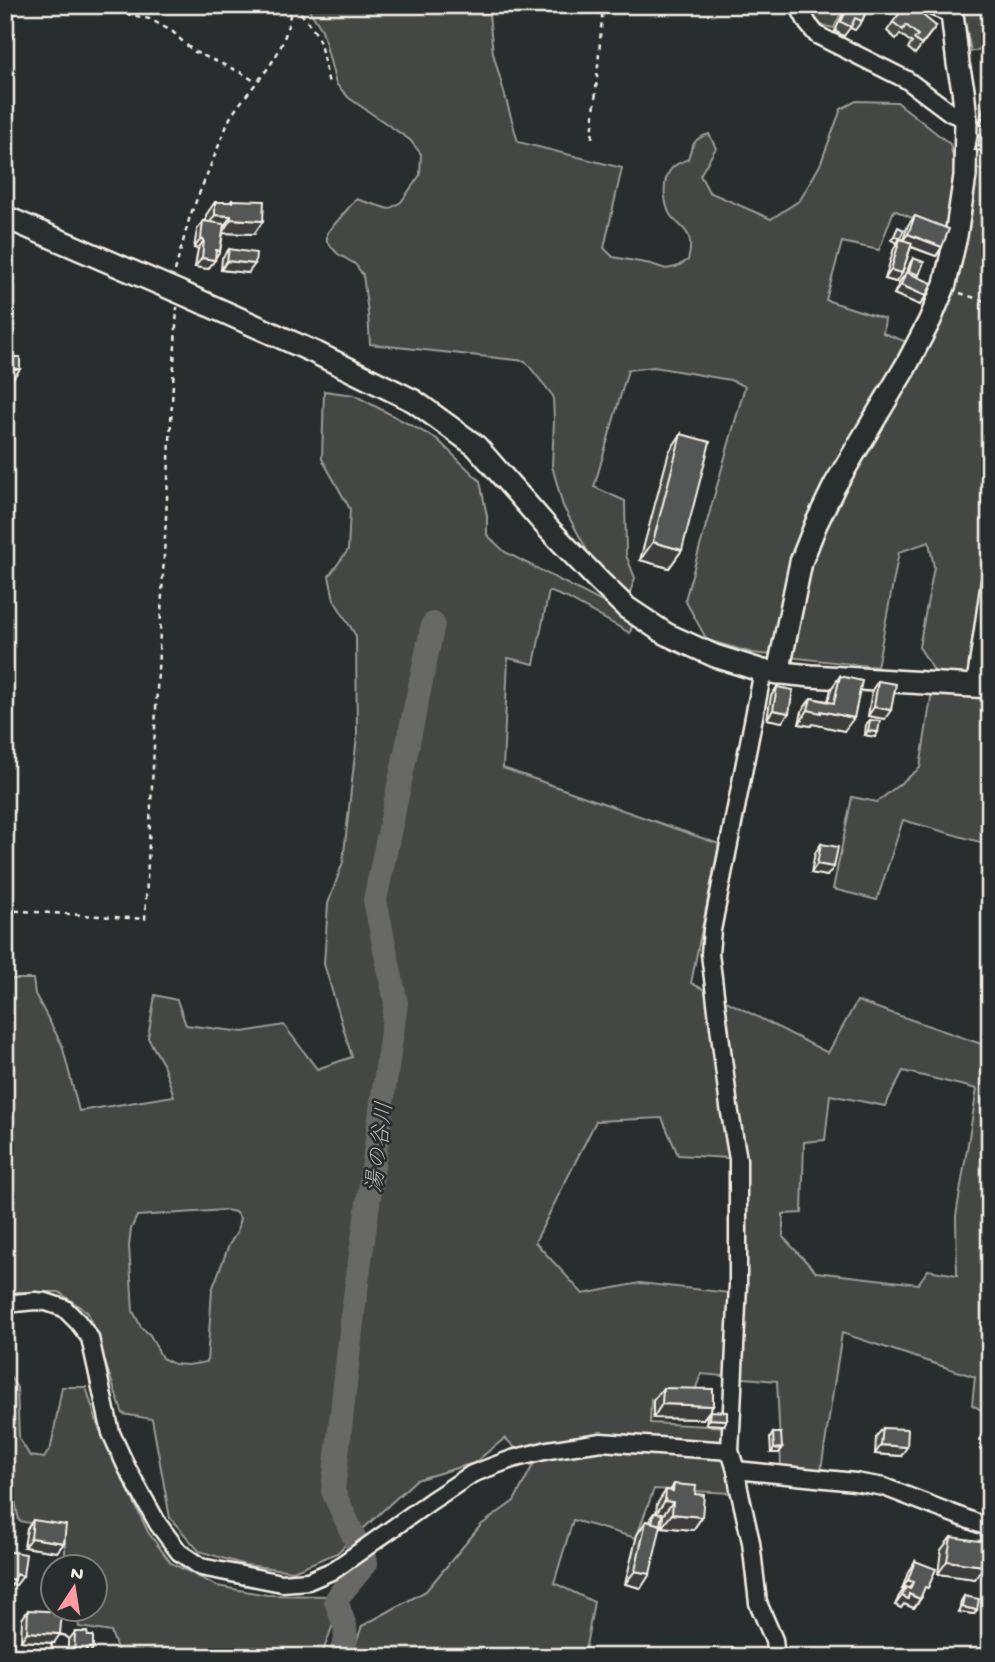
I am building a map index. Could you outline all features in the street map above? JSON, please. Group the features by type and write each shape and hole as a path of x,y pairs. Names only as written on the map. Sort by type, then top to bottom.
{"street":[{"path":"797,5 817,35 907,80 951,113 966,119"},
{"path":"776,1657 774,1640 758,1603 751,1542 730,1451 738,1285 738,1159 709,954 712,929 771,672 801,562 835,485 906,366 945,284 965,176 966,119 951,10 928,5"},
{"path":"5,217 174,289 414,401 476,446 547,527 628,608 666,634 715,656 771,672 982,686 990,581"},
{"path":"5,1304 36,1301 64,1308 90,1338 111,1433 121,1456 158,1524 179,1552 201,1567 282,1583 308,1581 334,1570 472,1474 512,1458 548,1450 601,1442 730,1451"},
{"path":"736,1470 884,1487 990,1528"}],"path":[{"path":"109,5 118,12 150,19 173,32 195,51 256,82"},
{"path":"5,911 145,919 174,289 190,216 230,118 278,54 293,5"},
{"path":"293,5 315,32 329,84"},
{"path":"592,138 603,5"},
{"path":"945,284 962,294 990,303"}],"shaded area":[{"path":"306,5 488,5 493,53 518,142 622,168 604,248 613,257 666,269 688,260 690,246 688,234 671,216 667,206 667,177 673,167 688,159 697,140 709,134 716,148 700,175 709,192 771,219 800,200 820,165 841,109 856,101 897,102 950,144 955,165 990,171 990,845 903,820 877,900 833,889 852,797 877,802 920,768 935,672 919,647 934,567 929,542 899,552 877,667 753,653 707,640 685,600 745,386 730,380 654,367 628,370 594,487 625,501 626,555 635,578 629,595 611,581 589,554 563,506 552,466 553,396 525,361 370,344 363,275 355,264 338,254 327,242 327,233 356,199 389,209 401,202 420,175 421,154 410,140 349,98 336,84 322,30","holes":["894,210 966,242 928,350 883,333 885,319 826,300 842,242 879,250"]},
{"path":"824,5 845,5 834,28 820,25 815,17 816,10"},
{"path":"962,5 990,5 990,46 971,52"},
{"path":"324,391 354,395 437,439 480,481 487,516 487,535 505,552 608,605 633,622 630,633 549,591 534,664 508,658 503,768 719,844 691,983 828,1053 857,1001 990,1047 989,1414 972,1405 975,1377 842,1333 821,1470 781,1466 777,1381 701,1374 694,1393 651,1399 650,1423 727,1427 730,1493 654,1489 636,1538 573,1520 554,1583 594,1602 584,1657 351,1657 362,1626 426,1591 481,1525 514,1501 533,1465 505,1438 474,1463 416,1480 337,1553 293,1571 245,1565 199,1551 170,1518 152,1419 123,1414 88,1313 59,1292 5,1292 5,979 33,979 35,994 62,1045 79,1111 174,1096 163,1064 148,1038 155,995 177,1000 186,1025 243,1032 284,1025 317,1069 352,1057 324,964 328,904 343,862 357,736 356,636 334,600 329,576 348,550 350,509 322,459","holes":["903,1071 977,1089 956,1216 957,1275 928,1270 918,1284 816,1272 783,1237 783,1214 802,1213 804,1142 825,1140 830,1095 885,1106","662,1118 678,1155 729,1158 729,1293 640,1283 583,1294 535,1242 596,1121","225,1210 235,1212 240,1218 237,1232 229,1245 212,1290 207,1362 174,1364 162,1358 133,1311 129,1246 131,1229 137,1216"]},
{"path":"6,1370 17,1388 19,1438 30,1456 44,1458 51,1447 62,1387 86,1387 98,1426 148,1532 171,1563 217,1586 267,1595 330,1596 335,1619 321,1657 120,1657 111,1632 79,1627 79,1624 108,1624 108,1554 65,1554 65,1530 19,1521 15,1500 5,1483"}],"building":[{"path":"849,5 869,5 862,21 855,18 851,27 841,22"},
{"path":"906,5 910,5 936,26 921,45 914,39 918,35 906,25 903,30 893,22"},
{"path":"990,99 990,116 985,115"},
{"path":"980,134 990,134 990,147 978,146"},
{"path":"264,201 263,221 215,215 215,202"},
{"path":"915,216 949,229 942,247 908,234"},
{"path":"203,221 224,224 220,251 216,250 215,260 202,258"},
{"path":"898,227 904,230 900,238 894,236"},
{"path":"900,239 912,243 902,273 891,270"},
{"path":"229,249 256,253 255,264 227,261"},
{"path":"913,258 924,262 919,275 909,271"},
{"path":"906,272 932,283 926,296 901,285"},
{"path":"5,357 20,357 20,369 5,369"},
{"path":"681,434 710,442 682,550 653,542"},
{"path":"840,676 862,681 854,718 808,710 811,698 834,703"},
{"path":"878,681 896,684 891,710 874,707"},
{"path":"777,687 793,690 789,713 773,710"},
{"path":"870,720 880,721 878,732 868,731"},
{"path":"821,844 838,847 834,867 817,864"},
{"path":"663,1388 713,1389 713,1406 662,1404"},
{"path":"710,1411 727,1412 727,1420 709,1419"},
{"path":"883,1428 908,1429 907,1447 881,1445"},
{"path":"773,1433 781,1433 782,1448 774,1449"},
{"path":"674,1484 696,1486 695,1494 704,1495 702,1517 672,1514 673,1502 665,1501 666,1490 673,1491"},
{"path":"654,1513 662,1514 660,1525 652,1523"},
{"path":"33,1520 66,1525 64,1543 31,1538"},
{"path":"646,1521 661,1525 650,1574 635,1571"},
{"path":"951,1537 987,1542 984,1566 947,1561"},
{"path":"6,1551 26,1554 23,1576 16,1574 15,1580 5,1578"},
{"path":"915,1561 936,1569 920,1599 909,1594 908,1599 902,1596 906,1587 910,1589 913,1582 908,1580"},
{"path":"964,1596 979,1599 977,1610 962,1607"},
{"path":"28,1610 38,1611 38,1624 61,1624 60,1634 27,1632"},
{"path":"75,1632 87,1632 88,1636 93,1636 93,1648 87,1648 87,1657 74,1657"}],"waterway":[{"name":"湯の谷川","path":"339,1657 346,1640 345,1626 336,1601 366,1563 333,1491 354,1304 396,1003 375,900 433,624"}]}
